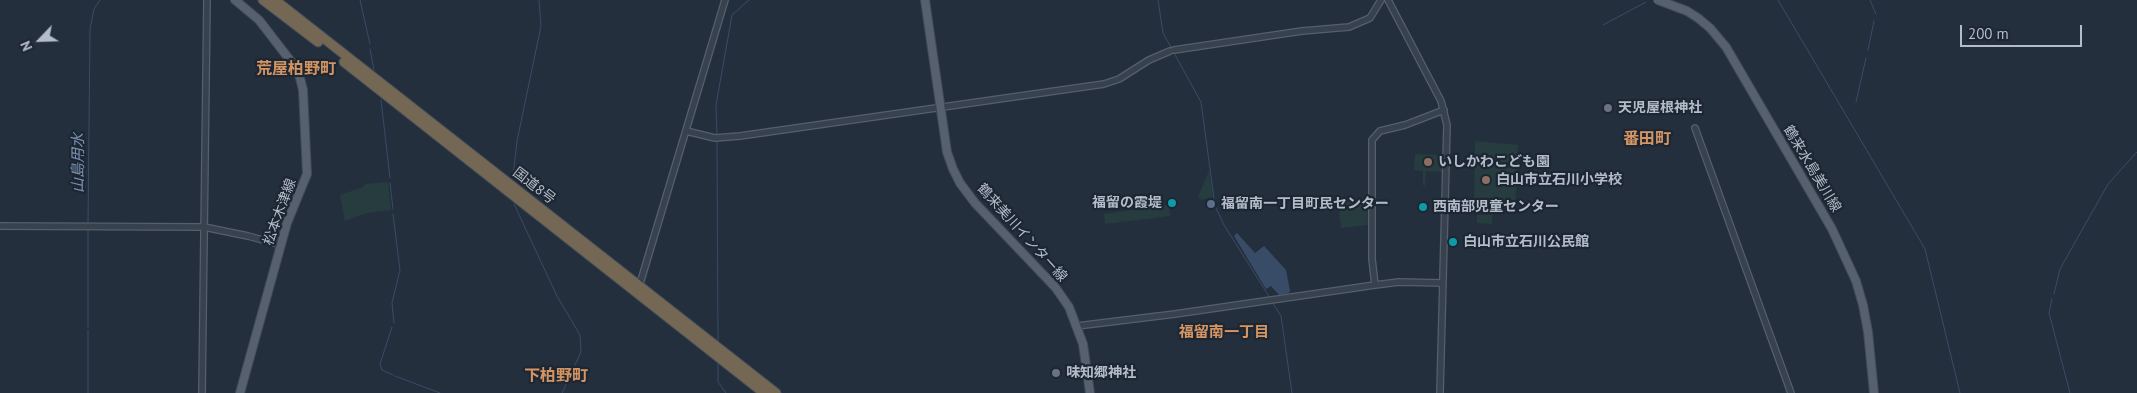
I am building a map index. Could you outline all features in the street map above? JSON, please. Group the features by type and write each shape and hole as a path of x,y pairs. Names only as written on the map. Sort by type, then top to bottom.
{"highway":[{"name":"国道8号","path":"263,0 638,290"},
{"name":"国道8号","path":"275,0 713,349 776,393"},
{"name":"国道8号","path":"725,358 764,393"}],"main road":[{"name":"松本木津線","path":"236,0 259,20 293,64 303,90 307,174 287,223 240,393"},
{"name":"鶴来美川インター線","path":"925,0 947,152 960,183 975,202 1054,287 1069,307 1083,344 1090,393"},
{"name":"鶴来水島美川線","path":"1658,0 1687,11 1698,18 1710,28 1726,48 1832,229 1856,281 1863,304 1868,332 1874,393"}],"street":[{"path":"202,393 206,0"},
{"path":"638,290 724,0"},
{"path":"686,131 717,138 1104,84 1119,79 1149,60 1172,51 1309,30 1349,26 1370,18 1381,0"},
{"path":"1388,0 1434,86 1444,110 1447,125 1440,393"},
{"path":"1375,285 1372,258 1372,140 1380,131 1405,125 1444,110"},
{"path":"1695,128 1791,393"},
{"path":"0,226 204,227 248,236 281,246"},
{"path":"1077,326 1400,282 1443,283"}],"green space":[{"path":"1475,141 1518,145 1515,210 1474,208"},
{"path":"1415,154 1442,155 1442,172 1426,171 1425,186 1423,185 1423,171 1414,170"},
{"path":"1209,171 1213,197 1201,200 1198,196"},
{"path":"388,182 391,210 367,213 345,221 340,195 363,187 365,184"},
{"path":"1367,199 1368,225 1341,228 1338,203"},
{"path":"1169,205 1170,216 1105,224 1104,214"},
{"path":"1477,215 1492,215 1492,224 1477,223"}],"water":[{"path":"1237,233 1255,253 1264,246 1286,270 1289,293 1279,295 1271,286 1266,289 1234,236"}],"waterway":[{"name":"山島用水","path":"88,225 90,29 94,9 100,0"},
{"path":"360,0 370,44"},
{"path":"513,176 517,141 541,26 539,0"},
{"path":"717,135 716,105 732,15 749,0"},
{"path":"1158,0 1163,33 1172,49"},
{"path":"1778,0 1925,249 1960,393"},
{"path":"1870,0 1876,14"},
{"path":"1603,25 1646,2"},
{"path":"1868,50 1874,21"},
{"path":"370,49 374,70"},
{"path":"1174,53 1201,102 1215,206 1224,225 1270,298"},
{"path":"1856,102 1866,58"},
{"path":"381,100 390,178"},
{"path":"717,141 718,342"},
{"path":"2054,294 2060,269 2108,184 2137,152"},
{"path":"390,183 393,209"},
{"path":"514,204 557,296 580,335 581,352 562,393"},
{"path":"393,214 400,270 392,303 394,323"},
{"name":"山島用水","path":"88,229 88,327"},
{"path":"2052,299 2049,313 2070,393"},
{"path":"1272,302 1281,316 1292,393"},
{"path":"392,327 380,364 382,370 393,375"},
{"name":"山島用水","path":"88,330 88,393"},
{"path":"718,361 718,382 726,393"},
{"path":"395,376 440,393"}],"place":[{"name":"天児屋根神社","path":"1608,108"},
{"name":"いしかわこども園","path":"1428,162"},
{"name":"白山市立石川小学校","path":"1486,180"},
{"name":"福留の霞堤","path":"1172,203"},
{"name":"福留南一丁目町民センター","path":"1211,204"},
{"name":"西南部児童センター","path":"1423,207"},
{"name":"白山市立石川公民館","path":"1453,242"},
{"name":"味知郷神社","path":"1056,373"}],"district":[{"name":"荒屋柏野町","path":"296,69"},
{"name":"番田町","path":"1647,139"},
{"name":"福留南一丁目","path":"1224,333"},
{"name":"下柏野町","path":"556,376"}]}
